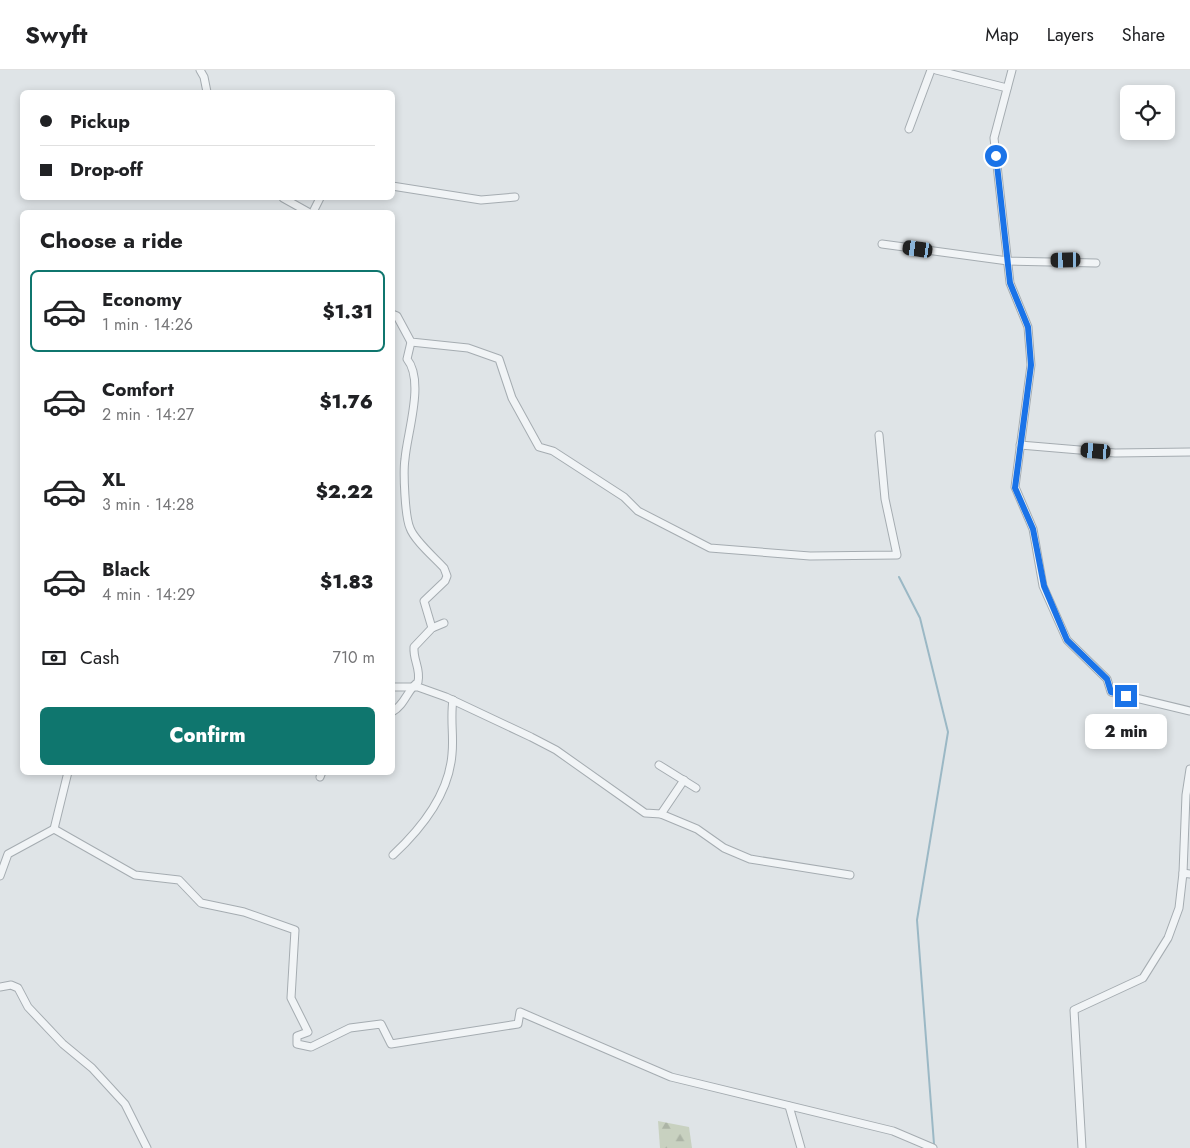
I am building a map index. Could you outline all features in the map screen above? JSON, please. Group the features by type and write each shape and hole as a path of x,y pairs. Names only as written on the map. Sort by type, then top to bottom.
{"street":[{"path":"200,70 207,90"},
{"path":"909,129 930,70"},
{"path":"936,70 1007,88"},
{"path":"1012,70 994,138 1010,283 1028,327 1031,365 1015,488 1033,529 1044,586 1067,640 1107,679 1111,692 1190,711"},
{"path":"395,186 481,200 515,197"},
{"path":"287,200 304,210"},
{"path":"882,244 1008,261 1066,260 1096,263"},
{"path":"395,315 411,342 407,359 413,366 414,407 404,459 407,517 410,530 444,568 447,576 445,581 424,601 432,628"},
{"path":"411,342 468,348 498,359 512,398 539,447 553,451 591,478 624,497 638,511 710,548 810,556 897,555 885,499 878,435"},
{"path":"1020,445 1115,453 1190,452"},
{"path":"395,711 399,709 412,686 418,682 420,673 415,660 414,647 432,628 444,623"},
{"path":"395,687 412,686 452,700 556,750 645,813 661,814 697,829 724,848 750,859 850,875"},
{"path":"393,855 414,834 439,798 453,752 450,717 452,700"},
{"path":"659,764 696,788"},
{"path":"1082,1148 1074,1010 1143,978 1168,938 1179,908 1186,873 1186,795 1190,769"},
{"path":"0,876 8,854 54,830 67,775"},
{"path":"661,814 684,780"},
{"path":"54,830 135,875 179,880 201,903 244,912 295,930 291,998 308,1032 297,1036 297,1044 312,1047 350,1028 381,1024 392,1044 518,1024 520,1012 671,1077 893,1131 933,1148"},
{"path":"0,987 11,985 18,988 28,1007 64,1044 92,1068 125,1104 147,1148"},
{"path":"789,1106 801,1148"}],"green space":[{"path":"658,1121 689,1127 692,1148 660,1148"}],"waterway":[{"path":"899,577 920,618 948,732 917,920 934,1144"}],"route":[{"path":"996,156 1010,283 1028,327 1031,365 1029,393 1015,488 1033,529 1044,586 1067,640 1107,679 1111,692 1126,696"}]}
